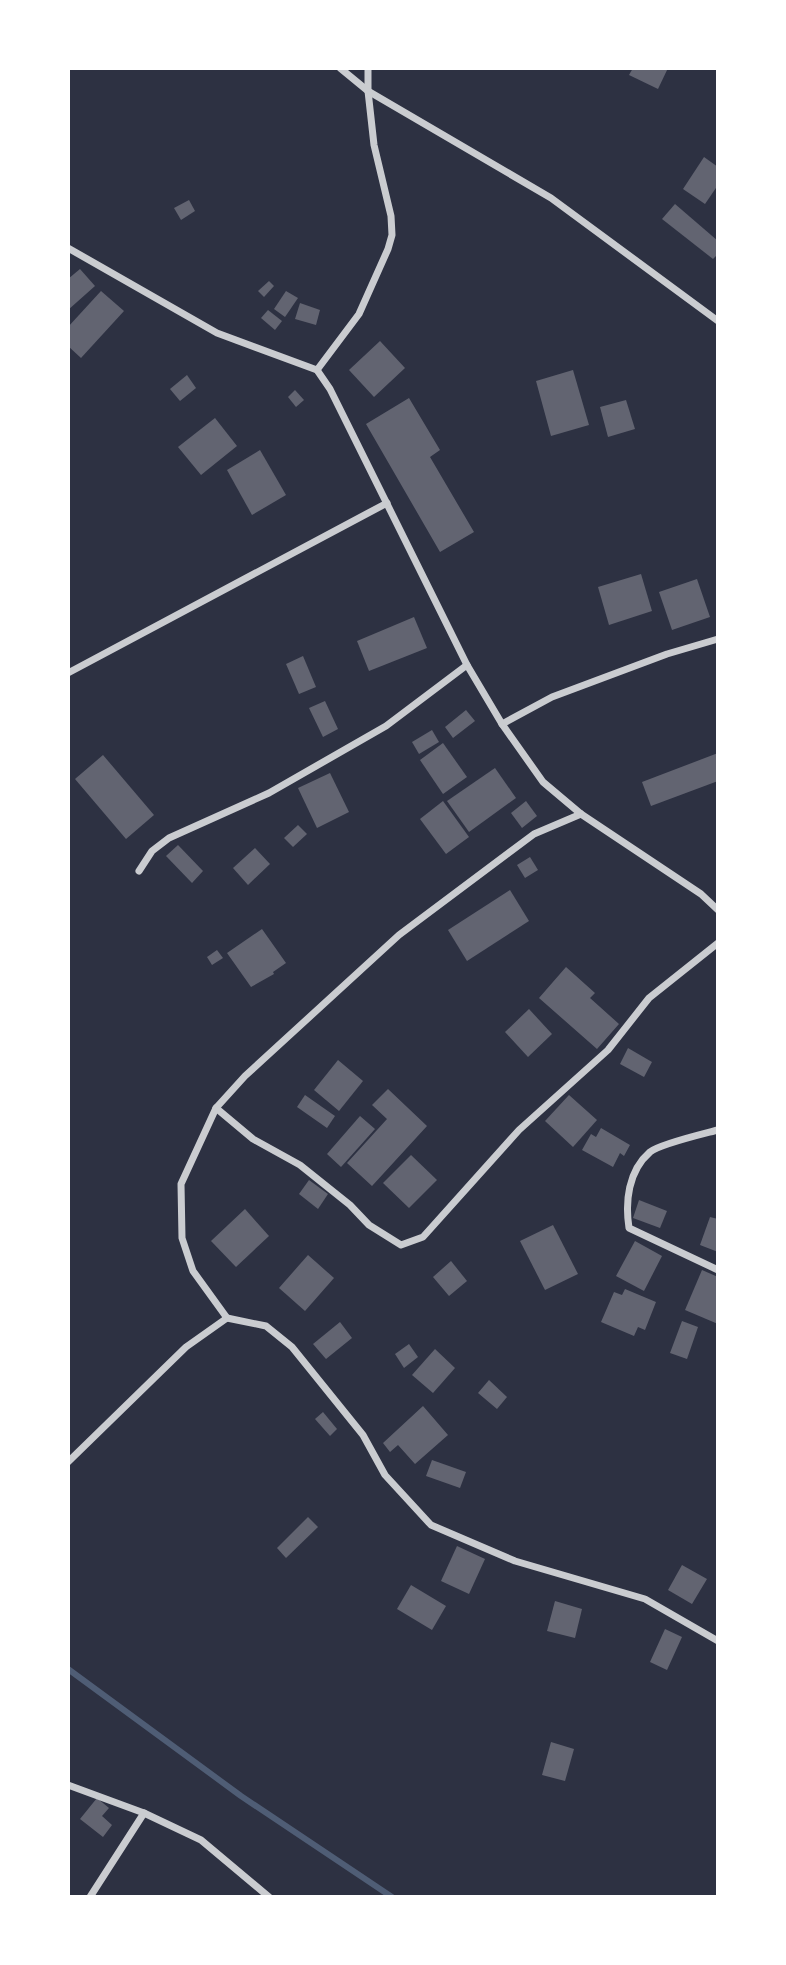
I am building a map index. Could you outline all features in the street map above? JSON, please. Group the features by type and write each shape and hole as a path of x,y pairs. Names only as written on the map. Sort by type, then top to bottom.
{"street":[{"path":"340,68 368,91 551,198 718,321"},
{"path":"317,370 359,314 392,235 389,207 374,145 368,68"},
{"path":"68,248 217,333 317,370 330,390 467,665 502,724 543,782 581,814 701,894 718,910"},
{"path":"68,673 387,503"},
{"path":"502,724 552,697 667,654 718,639"},
{"path":"139,871 152,851 169,838 269,793 387,726 467,665"},
{"path":"581,814 534,834 399,935 245,1076 216,1108 181,1184 181,1238 193,1271 227,1318 266,1326 292,1347 363,1435 385,1475 431,1525 515,1561 645,1599 718,1641"},
{"path":"216,1108 253,1139 300,1165 350,1205 369,1225 401,1245 423,1237 519,1130 608,1051 649,998 718,943"},
{"path":"718,1130 651,1151 634,1172 626,1206 629,1228 718,1270"},
{"path":"68,1462 186,1347 227,1318"},
{"path":"68,1785 144,1813 201,1840 268,1897"},
{"path":"90,1897 144,1813"}],"building":[{"path":"633,68 668,68 658,89 629,75"},
{"path":"704,157 718,167 718,185 705,204 683,189"},
{"path":"189,200 195,211 181,220 174,208"},
{"path":"675,204 718,241 718,254 713,259 662,219"},
{"path":"80,269 95,286 68,310 68,279"},
{"path":"269,281 274,286 264,297 258,291"},
{"path":"101,291 124,311 81,358 68,346 68,327"},
{"path":"286,291 298,298 285,317 274,309"},
{"path":"300,303 320,310 316,325 295,319"},
{"path":"268,310 282,321 275,330 261,318"},
{"path":"380,341 405,368 374,397 349,370"},
{"path":"573,370 589,425 551,436 536,381"},
{"path":"187,375 196,388 180,401 170,389"},
{"path":"295,390 304,400 296,407 288,397"},
{"path":"409,398 440,450 430,457 474,532 440,552 366,424"},
{"path":"626,400 635,429 608,437 600,407"},
{"path":"215,418 237,446 201,475 178,447"},
{"path":"260,450 286,495 252,515 227,470"},
{"path":"641,574 652,611 609,625 598,587"},
{"path":"697,579 710,617 672,630 659,592"},
{"path":"414,617 427,648 369,671 357,641"},
{"path":"303,656 316,687 299,694 286,664"},
{"path":"325,701 338,729 323,737 309,708"},
{"path":"466,710 475,721 453,738 445,727"},
{"path":"432,730 439,742 419,754 412,742"},
{"path":"443,743 467,777 443,794 420,760"},
{"path":"718,753 718,781 651,806 642,782"},
{"path":"103,755 154,815 126,839 75,779"},
{"path":"495,768 516,798 469,832 447,801"},
{"path":"330,773 349,812 317,828 298,788"},
{"path":"443,801 469,837 446,854 420,819"},
{"path":"526,801 537,816 522,828 511,813"},
{"path":"298,825 307,834 293,847 284,838"},
{"path":"178,845 203,871 192,883 166,856"},
{"path":"255,848 270,864 248,885 233,868"},
{"path":"530,857 538,870 525,878 517,865"},
{"path":"510,890 529,921 467,961 448,930"},
{"path":"262,929 286,963 273,972 274,974 251,987 227,953"},
{"path":"217,950 223,958 212,965 207,957"},
{"path":"566,967 595,993 590,998 619,1024 597,1049 539,998"},
{"path":"529,1009 552,1034 528,1057 505,1032"},
{"path":"628,1048 652,1062 644,1077 620,1064"},
{"path":"338,1060 363,1081 339,1111 314,1090"},
{"path":"388,1089 427,1126 372,1186 347,1163 387,1119 372,1105"},
{"path":"305,1095 335,1116 327,1128 297,1107"},
{"path":"569,1095 597,1120 573,1147 545,1121"},
{"path":"360,1116 375,1129 341,1167 327,1154"},
{"path":"601,1128 630,1145 624,1156 620,1153 613,1167 582,1150 591,1134 596,1137"},
{"path":"411,1155 437,1180 409,1208 383,1183"},
{"path":"309,1180 328,1194 318,1209 299,1194"},
{"path":"639,1200 667,1211 660,1228 633,1218"},
{"path":"245,1209 269,1236 236,1267 211,1241"},
{"path":"710,1217 718,1219 718,1252 700,1245"},
{"path":"553,1225 578,1274 545,1290 520,1241"},
{"path":"635,1241 662,1256 644,1291 616,1276"},
{"path":"308,1255 334,1278 305,1311 279,1288"},
{"path":"451,1261 467,1281 449,1296 433,1277"},
{"path":"702,1270 718,1277 718,1324 685,1310"},
{"path":"625,1289 656,1302 645,1330 638,1327 634,1336 601,1322 614,1292 622,1295"},
{"path":"682,1321 698,1327 687,1359 670,1353"},
{"path":"340,1322 352,1338 326,1359 313,1344"},
{"path":"409,1344 418,1357 404,1368 395,1354"},
{"path":"435,1349 455,1368 433,1393 412,1375"},
{"path":"489,1380 507,1397 497,1409 478,1393"},
{"path":"423,1406 448,1435 415,1464 398,1445 390,1452 383,1443"},
{"path":"323,1412 337,1429 330,1436 315,1419"},
{"path":"432,1460 466,1472 460,1488 426,1476"},
{"path":"308,1517 318,1527 286,1558 277,1548"},
{"path":"457,1546 485,1559 469,1594 441,1581"},
{"path":"682,1565 707,1579 692,1604 668,1590"},
{"path":"411,1585 446,1606 432,1630 397,1609"},
{"path":"555,1601 582,1609 575,1638 547,1631"},
{"path":"665,1629 682,1637 667,1670 650,1662"},
{"path":"551,1742 574,1749 565,1781 542,1775"},
{"path":"97,1798 109,1808 102,1816 112,1825 103,1837 80,1819"}],"waterway":[{"path":"68,1669 241,1796 392,1897"}]}
